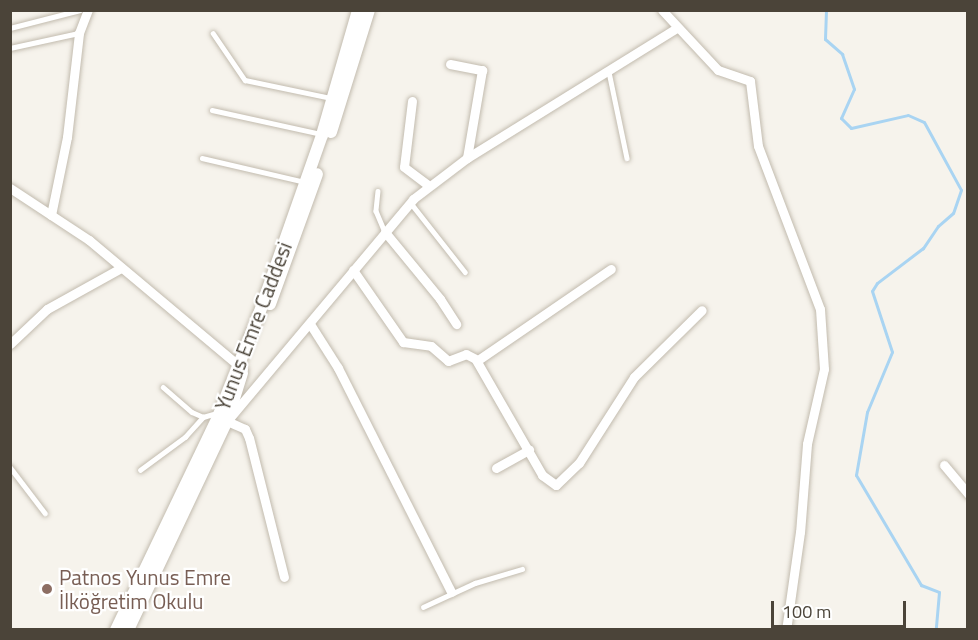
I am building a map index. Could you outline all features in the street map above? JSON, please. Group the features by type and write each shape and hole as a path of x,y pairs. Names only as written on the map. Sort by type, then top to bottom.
{"street":[{"path":"51,215 67,137 79,33 88,10"},
{"name":"Yunus Emre Caddesi","path":"128,630 224,416 322,135 358,10"},
{"name":"Yunus Emre Caddesi","path":"240,367 294,248 369,10"},
{"path":"662,10 675,29 697,44 718,69 750,81 758,146 820,309 824,369 807,444 801,532 786,630"},
{"path":"284,577 249,438 245,429 224,416 310,324 410,202 467,158 675,29"},
{"path":"450,64 483,70 467,158"},
{"path":"412,101 404,167 429,186"},
{"path":"10,188 51,215 121,268 240,367"},
{"path":"385,232 456,324"},
{"path":"10,344 47,309 121,268"},
{"path":"476,360 611,269"},
{"path":"353,270 403,342 431,346 448,361 466,354 476,360 547,482 556,485 562,482 634,377 702,310"},
{"path":"310,324 338,368 451,592"},
{"name":"Yunus Emre Caddesi","path":"116,630 224,416"},
{"path":"496,468 529,450"},
{"path":"945,465 968,494"}],"lane":[{"path":"10,28 80,10"},
{"path":"10,48 79,33"},
{"path":"213,33 245,80 333,98"},
{"path":"609,72 627,158"},
{"path":"212,110 322,135"},
{"path":"202,158 306,182"},
{"path":"378,191 376,211 385,232"},
{"path":"410,202 465,272"},
{"path":"163,387 183,406 203,417 224,416"},
{"path":"140,470 185,437 203,417"},
{"path":"10,467 45,513"},
{"path":"423,608 451,592 522,569"}],"waterway":[{"path":"826,10 825,39 842,54 854,89 841,118 851,128 908,115 924,122 961,190 953,213 938,226 923,248 877,283 872,291 892,352 867,412 856,475 921,585 939,592 936,630"}],"place":[{"name":"Patnos Yunus Emre İlköğretim Okulu","path":"47,589"}]}
